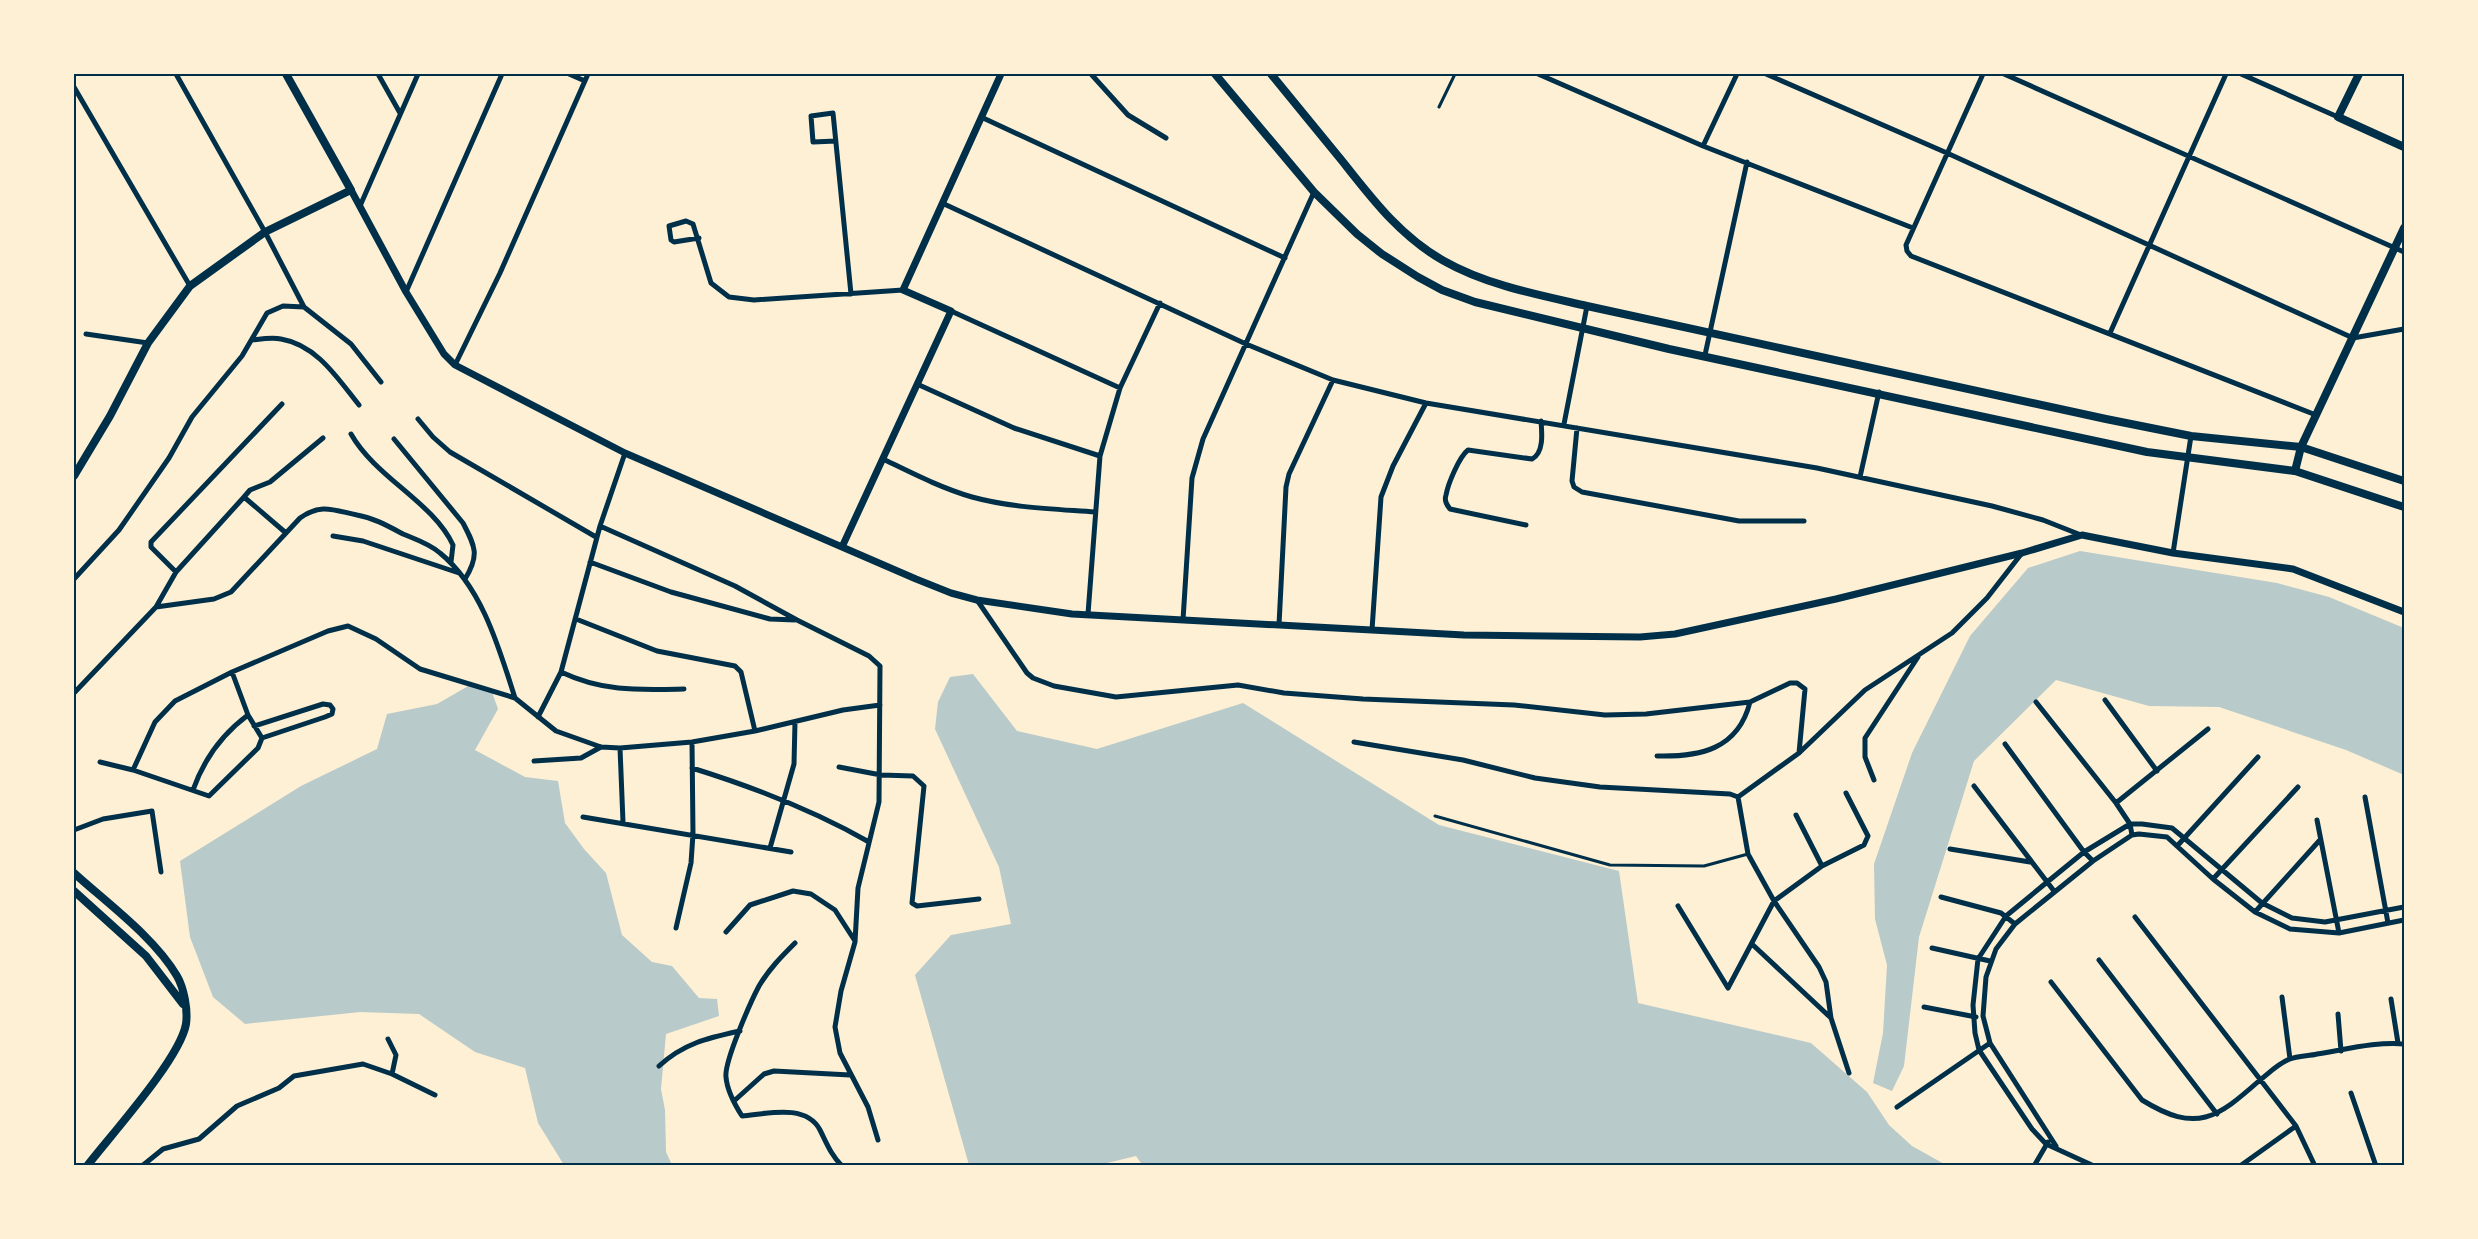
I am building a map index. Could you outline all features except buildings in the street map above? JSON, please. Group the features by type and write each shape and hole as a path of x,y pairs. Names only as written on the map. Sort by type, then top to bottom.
{"main road":[{"path":"74,476 110,416 148,343 190,286 265,232 351,190 286,74"},
{"path":"1215,74 1314,192 1357,234 1382,254 1442,290 1475,302 1583,330 2147,452 2295,471 2404,507"},
{"path":"1272,74 1376,205 1417,243 1443,261 1467,272 1516,288 1587,306 2191,436 2301,447 2404,482"},
{"path":"2359,74 2338,117 2404,147"},
{"path":"2295,471 2301,447 2404,228"},
{"path":"74,873 135,929 167,963 183,990 186,1024 181,1040 157,1078 87,1166"},
{"path":"74,891 146,956 184,1006"}],"street":[{"path":"176,74 265,232 304,307"},
{"path":"378,74 400,113"},
{"path":"360,207 418,74"},
{"path":"406,292 502,74"},
{"path":"569,74 585,81"},
{"path":"455,365 500,273 588,74"},
{"path":"903,290 1001,74"},
{"path":"1091,74 1128,115 1166,138"},
{"path":"1538,74 1703,146 1913,228"},
{"path":"1703,146 1737,74"},
{"path":"1766,74 1947,153 2353,338 2404,329"},
{"path":"1983,74 1906,245 1911,256 2316,415"},
{"path":"2004,74 2404,252"},
{"path":"2110,333 2226,74"},
{"path":"2241,74 2338,117"},
{"path":"74,87 190,286"},
{"path":"836,141 813,141 811,116 833,113 836,141 851,294"},
{"path":"981,117 1285,258"},
{"path":"1705,355 1747,162"},
{"path":"351,190 406,292 444,354 455,365 625,453 951,593 977,600 1088,614 1184,620 1464,635 1640,638 1674,634 1836,598 2022,554 2082,535"},
{"path":"1184,620 1192,478 1203,439 1314,192"},
{"path":"942,203 1246,344 1333,380 1426,403 1564,424 1860,477 1992,506 2043,520 2082,535 2172,553 2293,569 2404,612"},
{"path":"698,235 674,242 671,240 669,226 686,221 693,224 698,235 711,283 729,297 754,300 903,290 1120,388"},
{"path":"1088,614 1100,456 1120,388 1160,303"},
{"path":"74,579 119,530 170,458 192,417 243,356 271,309 292,304 304,307 351,344 381,382"},
{"path":"1564,424 1587,306"},
{"path":"842,547 951,311"},
{"path":"86,334 148,343"},
{"path":"252,340 280,338 300,345 323,362 359,405"},
{"path":"1279,625 1283,500 1289,474 1333,380"},
{"path":"917,384 1014,428 1100,456"},
{"path":"1860,477 1878,392"},
{"path":"1372,630 1381,497 1393,466 1426,403"},
{"path":"176,572 154,552 151,542 282,404"},
{"path":"418,419 450,452 596,537"},
{"path":"1526,525 1450,509 1446,504 1445,496 1461,455 1468,450 1532,459 1536,457 1540,453 1541,421"},
{"path":"1577,428 1572,481 1574,487 1582,492 1739,521 1804,521"},
{"path":"351,434 361,452 443,528 453,545 451,562"},
{"path":"2172,553 2191,436"},
{"path":"74,693 156,607 176,572 250,490 270,482 323,438"},
{"path":"394,439 463,523 469,534 475,547 474,564 465,579"},
{"path":"538,717 561,672 596,537 625,453"},
{"path":"883,459 923,479 971,497 1007,504 1095,512"},
{"path":"244,497 286,533"},
{"path":"156,607 214,599 231,592 286,533 311,510 322,508 371,518 438,550 461,573 484,615 502,657 515,698"},
{"path":"600,526 735,586 796,620 875,659 880,666 881,775 879,802 858,888 855,942 841,992 835,1027 840,1053 868,1107 878,1140"},
{"path":"333,536 363,541 461,573"},
{"path":"1738,797 1799,753 1856,697 1919,656 1970,618 2022,554"},
{"path":"590,562 671,592 770,619 796,620"},
{"path":"977,600 1027,673 1033,678 1054,686 1116,697 1238,685 1284,693 1352,699 1514,705 1605,715 1646,714 1749,702 1790,683 1801,684 1805,689 1799,753"},
{"path":"576,619 657,651 735,666 741,672 755,730"},
{"path":"133,770 155,722 175,701 232,672 328,631 348,626 376,639 420,669 515,698 556,730 601,747 620,748 692,742 843,710 880,705"},
{"path":"1874,780 1865,757 1865,738 1919,656"},
{"path":"232,672 248,715 262,738"},
{"path":"561,672 582,682 604,687 632,690 684,689"},
{"path":"2105,699 2157,771"},
{"path":"1657,756 1687,756 1708,750 1731,737 1741,727 1749,702"},
{"path":"2036,702 2116,803 2130,825 2132,835"},
{"path":"100,762 133,770 208,796 216,791 258,748 262,738 325,717 332,714 333,709 330,705 323,704 254,726"},
{"path":"193,790 214,748 235,725 248,715"},
{"path":"770,848 794,764 795,722"},
{"path":"2116,803 2208,729"},
{"path":"675,928 691,863 692,742"},
{"path":"1354,742 1463,760 1535,778 1600,787 1730,794 1738,797"},
{"path":"2005,744 2093,861"},
{"path":"534,761 581,759 601,747"},
{"path":"620,748 623,822"},
{"path":"2178,845 2258,757"},
{"path":"839,767 881,775 913,776 924,786 912,903 917,906 979,899"},
{"path":"692,768 735,781 785,801 833,822 869,842"},
{"path":"1974,786 2054,891"},
{"path":"2213,879 2298,787"},
{"path":"1678,906 1728,987 1753,945 1774,901 1822,866 1864,845 1867,841 1868,836 1846,793"},
{"path":"1738,797 1748,854 1774,901 1820,967 1830,997 1831,1018 1849,1073"},
{"path":"2365,797 2388,923"},
{"path":"74,831 103,819 152,811 161,872"},
{"path":"1796,815 1822,866"},
{"path":"583,817 791,852"},
{"path":"2317,820 2319,841 2338,933"},
{"path":"2094,1166 2056,1146 2046,1144 2032,1129 1979,1050 1974,1017 1975,975 1978,959 2006,916 2084,852 2130,825 2142,824 2172,828 2262,903 2292,918 2325,922 2404,908"},
{"path":"2056,1146 1990,1043 1983,1016 1983,993 1990,961 2007,932 2015,924 2093,861 2132,835 2167,837 2213,879 2255,912 2289,929 2338,933 2404,920"},
{"path":"2255,912 2319,841"},
{"path":"1950,849 2030,862"},
{"path":"726,932 750,904 793,891 811,894 835,910 855,942"},
{"path":"1941,897 2001,913 2015,924"},
{"path":"2136,917 2296,1126 2315,1166"},
{"path":"795,943 774,965 758,987 728,1060 726,1077 742,1116 796,1113 811,1119 819,1127 832,1155 842,1166"},
{"path":"1753,945 1831,1018"},
{"path":"1932,948 1990,961"},
{"path":"2099,960 2217,1114"},
{"path":"2051,982 2142,1100 2160,1111 2204,1118 2227,1108 2261,1079 2290,1059 2401,1043 2391,999"},
{"path":"2282,997 2290,1059"},
{"path":"1924,1007 1974,1017 1983,1016"},
{"path":"2338,1014 2341,1051"},
{"path":"659,1066 682,1047 740,1031"},
{"path":"388,1039 396,1055 392,1074"},
{"path":"1897,1107 1990,1043"},
{"path":"142,1166 163,1149 199,1139 237,1106 279,1088 294,1076 363,1064 392,1074 435,1095"},
{"path":"734,1101 764,1074 774,1071 850,1075"},
{"path":"2351,1093 2376,1166"},
{"path":"2240,1166 2296,1126"},
{"path":"2034,1166 2050,1138"}],"lane":[{"path":"1439,107 1455,74"},
{"path":"1435,816 1610,865 1704,866 1748,854"}],"shaded area":[{"path":"2080,551 2277,583 2329,597 2404,628 2404,775 2346,750 2219,707 2149,706 2056,680 1974,761 1919,937 1904,1066 1892,1091 1873,1083 1883,1033 1887,965 1875,919 1874,864 1912,753 1970,636 2028,568"},
{"path":"973,674 1017,731 1097,749 1243,703 1439,825 1619,871 1638,1003 1811,1043 1867,1092 1889,1125 1912,1146 1946,1165 1143,1166 1136,1156 1099,1165 969,1165 915,975 951,935 1011,924 999,867 935,729 938,702 950,677"},
{"path":"470,685 492,692 498,709 475,750 525,777 558,781 565,823 606,873 622,935 652,962 672,966 699,998 717,999 719,1016 666,1034 661,1089 665,1110 666,1152 672,1165 564,1165 538,1123 525,1068 475,1052 419,1014 360,1012 245,1024 213,997 190,937 180,861 301,786 377,749 387,714 437,704"}]}
